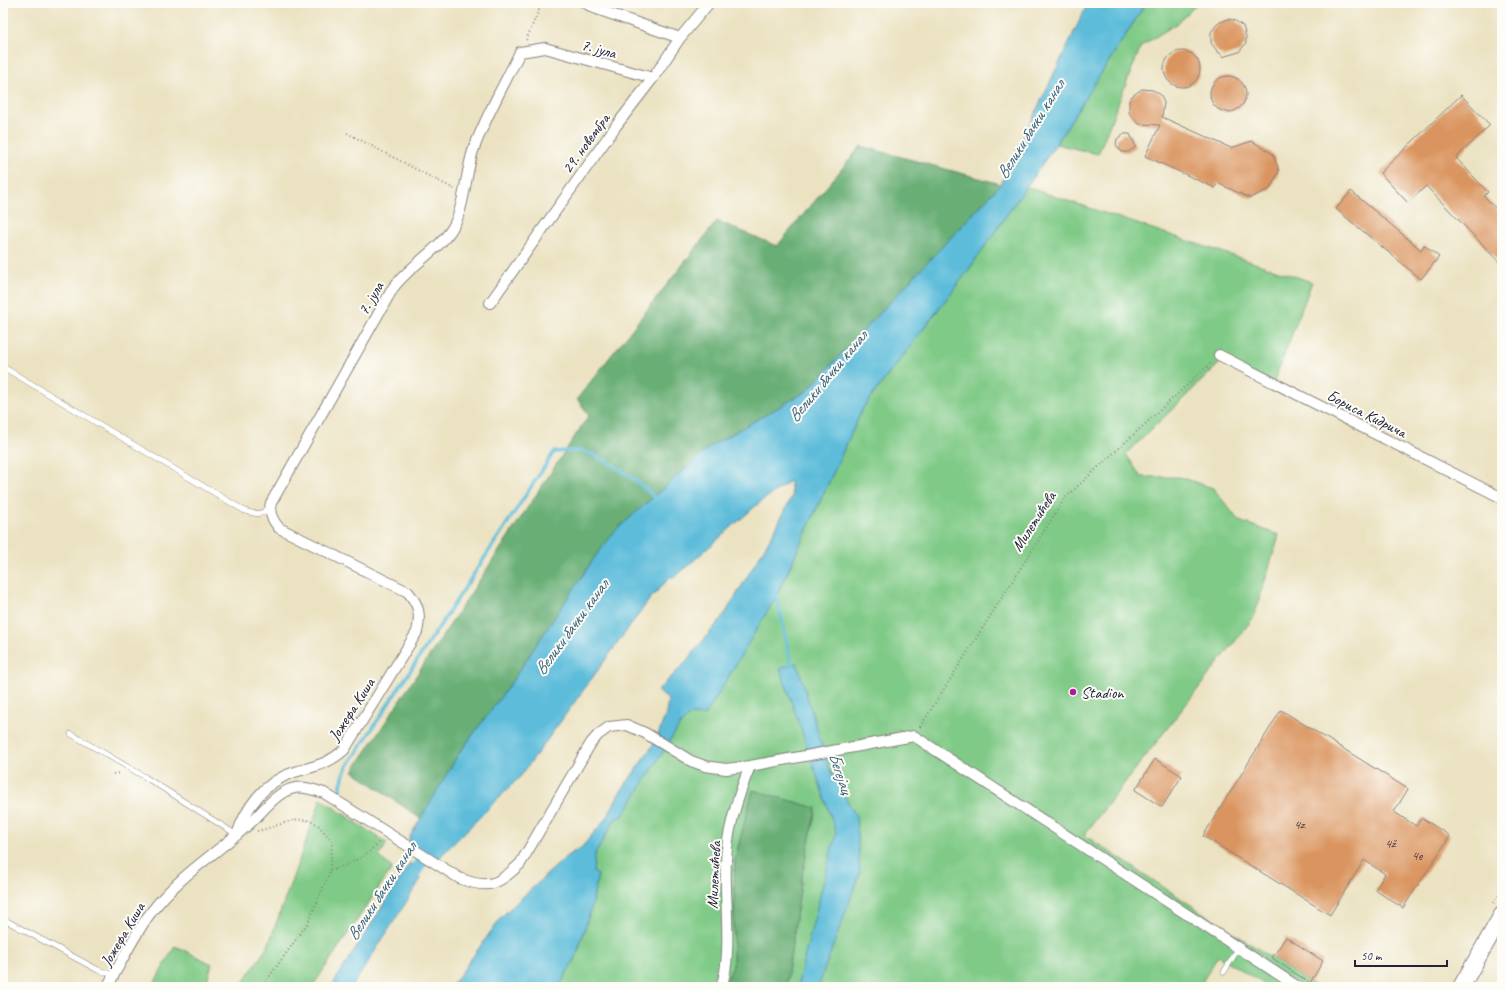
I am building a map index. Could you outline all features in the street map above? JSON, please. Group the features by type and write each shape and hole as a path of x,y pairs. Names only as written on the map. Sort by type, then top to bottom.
{"main road":[{"path":"1461,987 1502,915"}],"street":[{"path":"585,3 594,8 680,38"},
{"name":"29. новембра","path":"490,304 616,126 653,78 680,38 709,3"},
{"name":"7. јула","path":"271,503 393,288 400,279 438,244 455,224 476,144 520,52 545,48 653,78"},
{"name":"Бориса Кидрича","path":"1219,356 1502,498"},
{"name":"Јожефа Киша","path":"237,835 245,812 270,785 291,773 325,764 334,759 344,750 417,632 420,622 418,607 408,592 279,528 271,516 269,508 271,503"},
{"name":"Јожефа Киша","path":"106,987 146,919 163,896 237,835 282,793 296,787 324,793 459,878 476,885 486,886 493,885 503,880 520,864 598,735 609,727 622,724 631,726 691,761 715,769 750,766 914,736"},
{"path":"914,736 1298,987"},
{"name":"Милетићева","path":"721,987 724,981 726,956 726,860 732,819 750,766"}],"lane":[{"path":"3,367 245,511 253,514 260,513 265,511 271,503"},
{"path":"71,734 145,777 237,835"},
{"path":"3,920 98,970 114,975"},
{"path":"1224,972 1238,949"}],"path":[{"path":"520,52 542,3"},
{"path":"347,133 462,193"},
{"name":"Милетићева","path":"914,736 1065,498 1219,356"},
{"path":"237,835 267,829 286,822 302,819 319,826 332,842 330,871 308,923 262,987"},
{"path":"330,871 352,864 374,849 388,832"}],"green space":[{"path":"1146,3 1198,3 1179,22 1141,46 1098,154 1056,144"},
{"path":"861,146 1001,184 807,391 711,446 615,531 595,557 511,683 458,755 421,819 353,771 589,415 577,399 717,221 777,246"},
{"path":"1026,187 1312,282 1273,384 1223,360 1126,454 1141,477 1180,477 1213,488 1239,521 1279,535 1254,617 1084,835 1316,987 1269,987 1218,956 1199,987 786,987 802,876 816,809 753,790 735,859 733,965 724,987 559,987 577,954 591,908 598,875 593,872 595,854 616,818 680,725 690,715 776,597 863,408 967,272"},
{"path":"753,790 816,808 802,876 786,987 724,987 733,965 735,859"},
{"path":"321,799 387,843 379,856 392,868 312,987 240,987 268,946"},
{"path":"175,946 212,964 205,987 152,987"}],"water":[{"path":"1088,3 1146,3 1056,144 967,272 863,408 776,597 705,716 690,715 680,725 622,817 616,818 595,854 593,872 598,875 591,908 577,954 559,987 451,987 502,916 568,855 582,847 607,817 619,794 655,742 666,714 668,699 657,691 683,665 725,614 775,530 792,496 790,481 759,503 674,578 671,576 649,600 520,777 430,867 414,856 408,840 458,755 511,683 595,557 615,531 711,446 807,391 1001,184"},
{"path":"797,663 829,768 856,816 860,873 818,987 797,987 836,832 780,668"},
{"path":"410,863 421,872 418,876 421,879 352,987 331,987"}],"building":[{"path":"1228,19 1234,20 1243,26 1246,43 1239,52 1222,57 1223,55 1218,52 1211,43 1211,32 1218,23"},
{"path":"1186,51 1195,56 1199,62 1199,76 1195,82 1186,87 1178,87 1169,82 1165,76 1164,65 1169,56 1175,52"},
{"path":"1228,76 1241,81 1246,94 1241,107 1228,112 1215,107 1210,94 1215,81"},
{"path":"1142,89 1153,90 1161,95 1164,103 1162,117 1231,148 1252,141 1273,154 1279,171 1270,189 1250,198 1217,183 1215,188 1145,156 1160,125 1139,124 1129,113 1129,101 1132,96"},
{"path":"1461,95 1490,125 1456,158 1488,192 1484,196 1502,215 1502,265 1426,186 1408,203 1380,173"},
{"path":"1123,134 1130,134 1136,147 1128,152 1122,152 1116,145 1117,139"},
{"path":"1351,191 1421,250 1424,245 1439,257 1421,279 1336,209"},
{"path":"1281,710 1408,789 1394,812 1416,826 1422,818 1450,836 1403,908 1375,890 1385,874 1364,860 1330,915 1203,836"},
{"path":"1155,759 1182,776 1162,807 1135,790"},
{"path":"1286,937 1323,961 1310,983 1272,958"}],"waterway":[{"path":"339,792 345,770 554,452 582,451 599,457 635,480 656,499"},
{"name":"Бегејац","path":"776,594 792,668"},
{"name":"Велики бачки канал","path":"407,883 432,846"}],"place":[{"name":"Stadion","path":"1073,692"}]}
